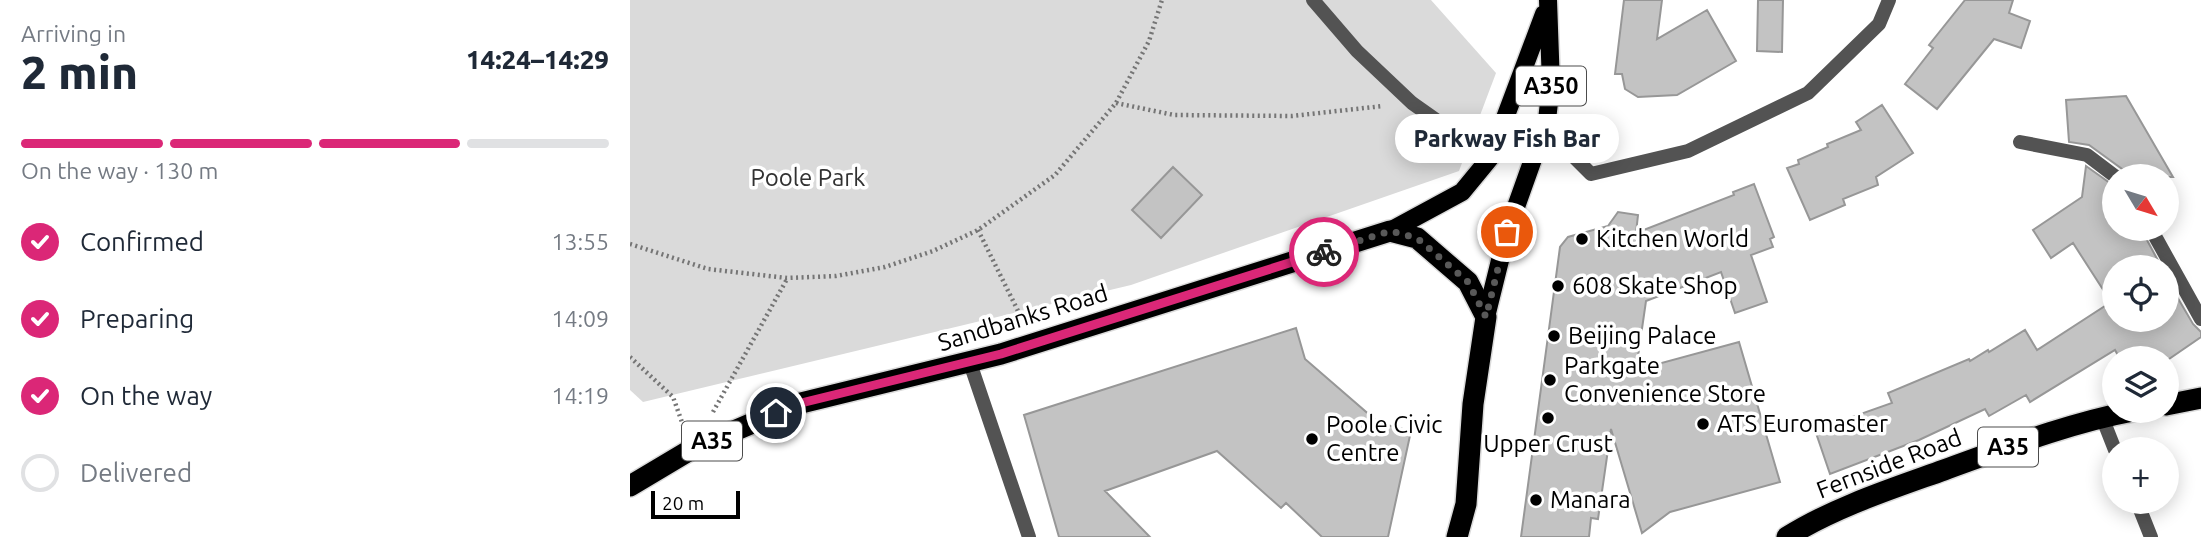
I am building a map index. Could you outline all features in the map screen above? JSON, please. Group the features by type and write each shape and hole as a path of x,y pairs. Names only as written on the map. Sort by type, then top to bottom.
{"highway":[{"path":"1390,231 1417,238 1468,282 1486,317 1473,404 1466,504 1467,537"},
{"name":"Sandbanks Road","path":"630,486 692,449 797,404 970,363 1390,231"},
{"path":"2179,402 2201,398"},
{"name":"Fernside Road","path":"1787,537 1875,495 1989,453 2102,417"},
{"path":"1457,537 1466,504"}],"main road":[{"name":"A350","path":"1486,317 1507,232 1547,120 1551,85 1548,3"},
{"name":"A350","path":"1390,231 1462,192 1490,158 1548,3"}],"street":[{"path":"1313,0 1357,51 1412,103 1490,158"},
{"path":"1547,120 1568,151 1591,174 1688,151 1808,93 1879,24 1889,0"},
{"path":"2020,142 2087,155 2102,166"},
{"path":"2158,242 2201,319"},
{"path":"970,363 1030,537"},
{"path":"2142,514 2151,537"}],"path":[{"path":"630,243 708,270 787,278 836,276 886,267 933,251 978,230 1055,175 1116,103 1149,41 1162,0"},
{"path":"1116,103 1174,115 1292,116 1412,103"},
{"path":"978,230 1018,309"},
{"path":"712,412 787,278"},
{"path":"630,357 673,397 692,449"}],"green space":[{"name":"Poole Park","path":"630,0 1431,0 1496,73 1459,171 1131,285 643,402 630,390"}],"building":[{"path":"1624,0 1662,0 1657,39 1707,10 1736,61 1677,95 1638,97 1625,89 1622,74 1615,74"},
{"path":"1758,0 1783,0 1782,52 1757,51"},
{"path":"1965,0 2013,0 2009,13 2030,21 2021,48 1994,39 1937,109 1905,84 1933,48 1929,45"},
{"path":"2126,96 2165,164 2115,164 2089,145 2069,142 2066,100"},
{"path":"1882,105 1913,153 1876,177 1878,185 1843,199 1845,205 1810,220 1787,168 1799,164 1798,160 1828,147 1827,144 1861,130 1856,122"},
{"path":"2086,166 2102,177 2102,242 2148,242 2155,255 2102,255 2102,288 2073,243 2051,258 2033,230 2082,197"},
{"path":"1173,167 1202,195 1161,238 1132,210"},
{"path":"1754,184 1774,237 1770,239 1773,247 1751,255 1767,302 1735,313 1721,272 1646,301 1636,370 1739,342 1780,482 1670,512 1642,533 1611,429 1598,519 1591,518 1589,537 1521,537 1560,247 1568,237 1608,226 1618,212 1638,215 1636,233 1734,195 1733,192"},
{"path":"2179,300 2201,332 2201,337 2179,352 2179,346 2102,346 2102,358 2030,402 2026,395 1989,416 1985,409 1919,440 1830,474 1815,430 1892,403 1888,393 1969,359 1970,361 2025,330 2037,350 2102,308 2102,332 2179,332"},
{"name":"Poole Civic Centre","path":"1296,328 1305,359 1379,423 1411,431 1388,537 1322,537 1286,503 1281,508 1217,451 1105,491 1150,537 1059,537 1024,415"}],"way so far":[{"path":"1324,252 1390,231 1417,238 1468,282 1486,317 1507,232"}],"place":[{"name":"Parkway Fish Bar","path":"1507,232"},
{"name":"Kitchen World","path":"1582,239"},
{"name":"608 Skate Shop","path":"1558,286"},
{"name":"Beijing Palace","path":"1554,336"},
{"name":"Parkgate Convenience Store","path":"1550,380"},
{"name":"Upper Crust","path":"1548,418"},
{"name":"ATS Euromaster","path":"1703,424"},
{"name":"Poole Civic Centre","path":"1312,439"},
{"name":"Manara","path":"1536,500"}],"route":[{"path":"776,413 797,404 1001,354 1324,252"}]}
